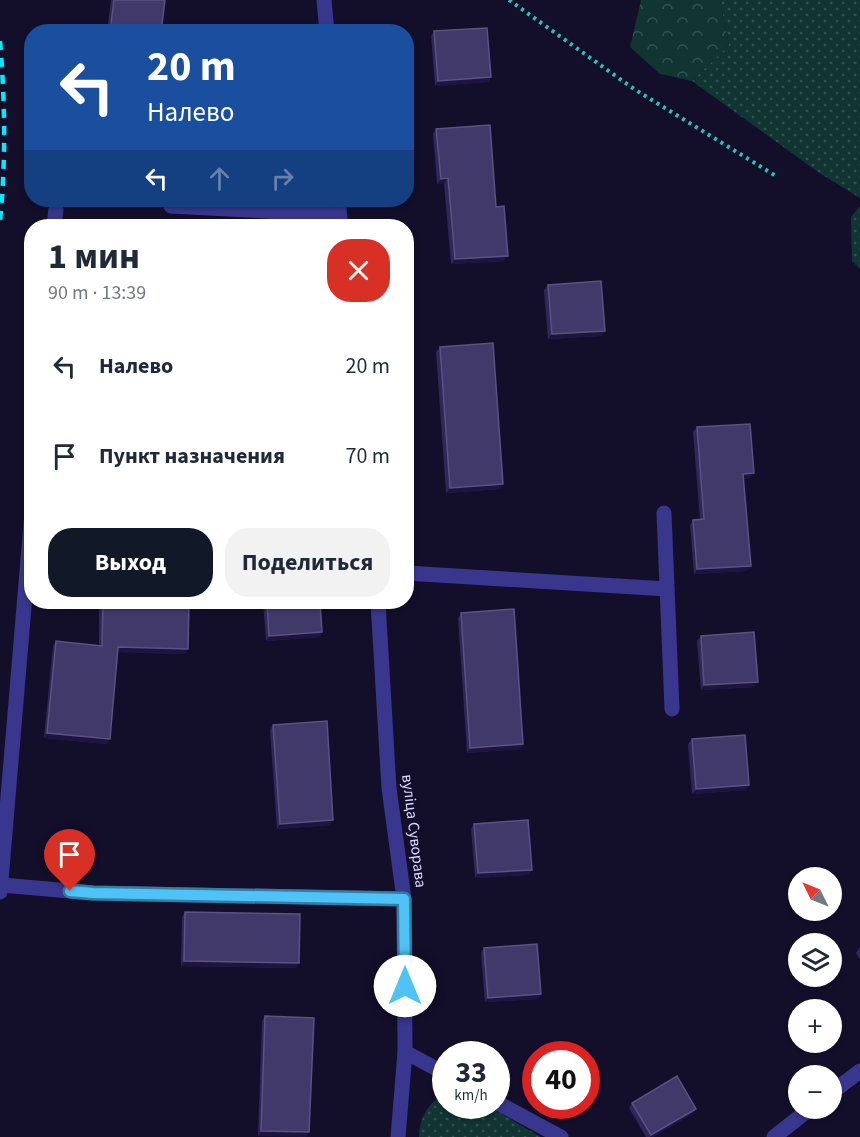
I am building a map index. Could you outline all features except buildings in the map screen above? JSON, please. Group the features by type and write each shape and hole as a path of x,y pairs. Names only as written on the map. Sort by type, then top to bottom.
{"street":[{"path":"324,0 326,24"},
{"path":"182,207 317,219"},
{"path":"55,219 56,209"},
{"path":"664,513 672,709"},
{"path":"414,573 667,589"},
{"path":"24,609 1,889 404,899"},
{"name":"вуліца Суворава","path":"378,609 389,788 404,899 405,1052 398,1137"},
{"path":"405,1052 432,1066"},
{"path":"842,1085 860,1071"},
{"path":"510,1109 561,1137"},
{"path":"774,1137 797,1119"}],"path":[{"path":"509,0 634,89 777,176"}],"green space":[{"path":"641,0 720,0 729,45 692,81 660,74 630,47"},
{"path":"720,0 860,0 860,198 818,172 692,81 729,45"},
{"path":"860,206 860,269 852,261 851,217"},
{"path":"432,1104 432,1119 510,1119 541,1137 419,1137 421,1124"}],"railway":[{"path":"0,41 4,131 0,221"}],"route":[{"path":"70,891 404,899 405,986"}]}
